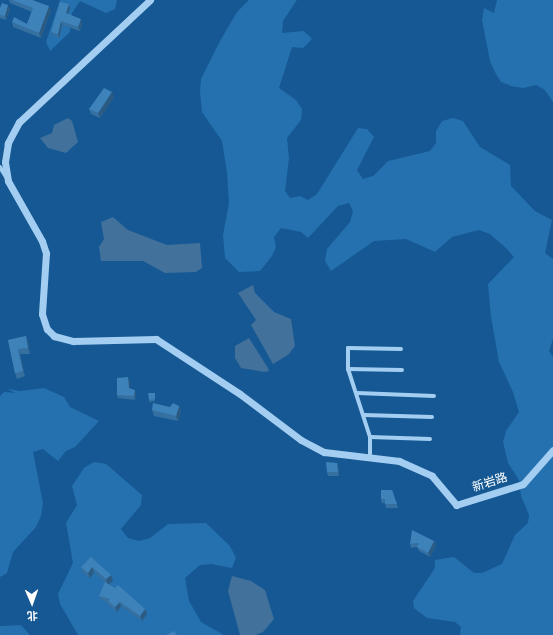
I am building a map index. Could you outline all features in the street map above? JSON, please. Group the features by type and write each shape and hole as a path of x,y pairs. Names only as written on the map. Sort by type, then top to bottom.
{"street":[{"path":"8,181 6,152 10,135 19,122 150,0"},
{"path":"0,167 42,241 46,266 42,314 43,323 54,336 73,341 156,339 240,394 301,440 324,452 370,458 370,437 348,369 348,348 401,349"},
{"path":"348,369 402,370"},
{"path":"357,393 434,396"},
{"path":"364,415 432,417"},
{"path":"370,437 430,439"},
{"name":"新岩路","path":"370,458 399,461 432,476 456,505 523,484 553,450"}],"shaded area":[{"path":"60,0 117,0 115,9 106,13 80,1 72,13 70,32 50,51 46,42"},
{"path":"249,0 297,0 283,21 282,33 304,31 312,39 303,48 292,47 279,88 296,100 302,109 301,120 287,138 289,158 285,191 290,198 300,196 308,200 317,194 358,128 367,129 374,137 357,170 363,179 373,176 388,161 430,151 436,143 436,131 442,121 453,118 463,121 480,147 510,165 511,186 535,211 552,220 545,253 553,259 553,339 549,351 553,357 553,635 460,635 461,627 455,622 427,618 414,608 413,601 435,568 435,560 454,557 474,573 482,573 502,564 515,535 528,523 529,515 521,496 519,480 508,463 503,442 506,431 519,412 513,392 499,362 491,317 488,284 514,257 490,234 479,230 452,237 435,252 406,239 374,241 331,271 325,261 327,249 350,222 353,211 349,203 338,206 308,238 301,232 281,228 274,237 276,247 272,256 260,271 239,272 225,258 223,235 229,203 227,172 222,141 202,112 200,91 201,79 220,41 237,12"},
{"path":"497,0 553,0 553,102 545,90 536,85 523,88 511,86 501,82 496,74 490,61 482,20 484,8 494,13"},
{"path":"68,118 72,121 78,142 66,153 48,148 40,138 52,133 54,125"},
{"path":"113,217 128,230 167,245 200,243 202,268 196,272 165,273 143,261 101,261 99,247 104,239 101,222"},
{"path":"253,285 255,293 274,312 291,319 295,346 288,355 273,364 251,325 256,320 238,293"},
{"path":"249,338 269,371 265,372 241,368 235,358 235,346"},
{"path":"44,388 64,397 70,407 99,421 75,447 66,451 58,461 43,449 33,452 43,503 41,516 36,527 13,552 7,573 0,577 0,396 4,392 15,393 8,389 20,391"},
{"path":"94,462 106,464 142,495 141,505 121,529 128,538 139,541 150,538 168,524 206,523 230,546 236,558 232,568 211,564 200,565 185,578 189,601 201,622 224,635 78,635 60,604 58,594 73,563 66,523 77,505 72,486 84,468"},
{"path":"232,576 251,581 265,590 274,619 263,632 256,635 240,635 228,591"},
{"path":"21,625 30,635 0,635 0,626"}],"building":[{"path":"12,0 32,0 49,6 39,33 12,22 14,17 27,24 33,8"},
{"path":"60,2 69,4 66,13 81,19 78,27 61,21 58,34 51,32"},
{"path":"2,3 8,5 5,16 0,15"},
{"path":"104,88 112,92 98,113 89,109"},
{"path":"26,336 28,348 18,349 23,371 15,373 8,340"},
{"path":"128,377 129,388 135,390 134,396 117,395 117,378"},
{"path":"148,393 155,393 155,399 149,400"},
{"path":"153,403 170,407 173,403 179,406 176,416 152,410"},
{"path":"326,462 337,463 338,472 327,472"},
{"path":"381,490 392,490 397,504 385,504 385,499 381,499"},
{"path":"412,530 434,541 428,553 417,547 419,543 410,544"},
{"path":"91,557 111,575 106,579 92,567 88,573 81,567"},
{"path":"105,582 115,588 118,585 145,609 140,616 120,602 115,607 108,601 110,599 99,596"},
{"path":"174,631 177,635 166,635"}]}
